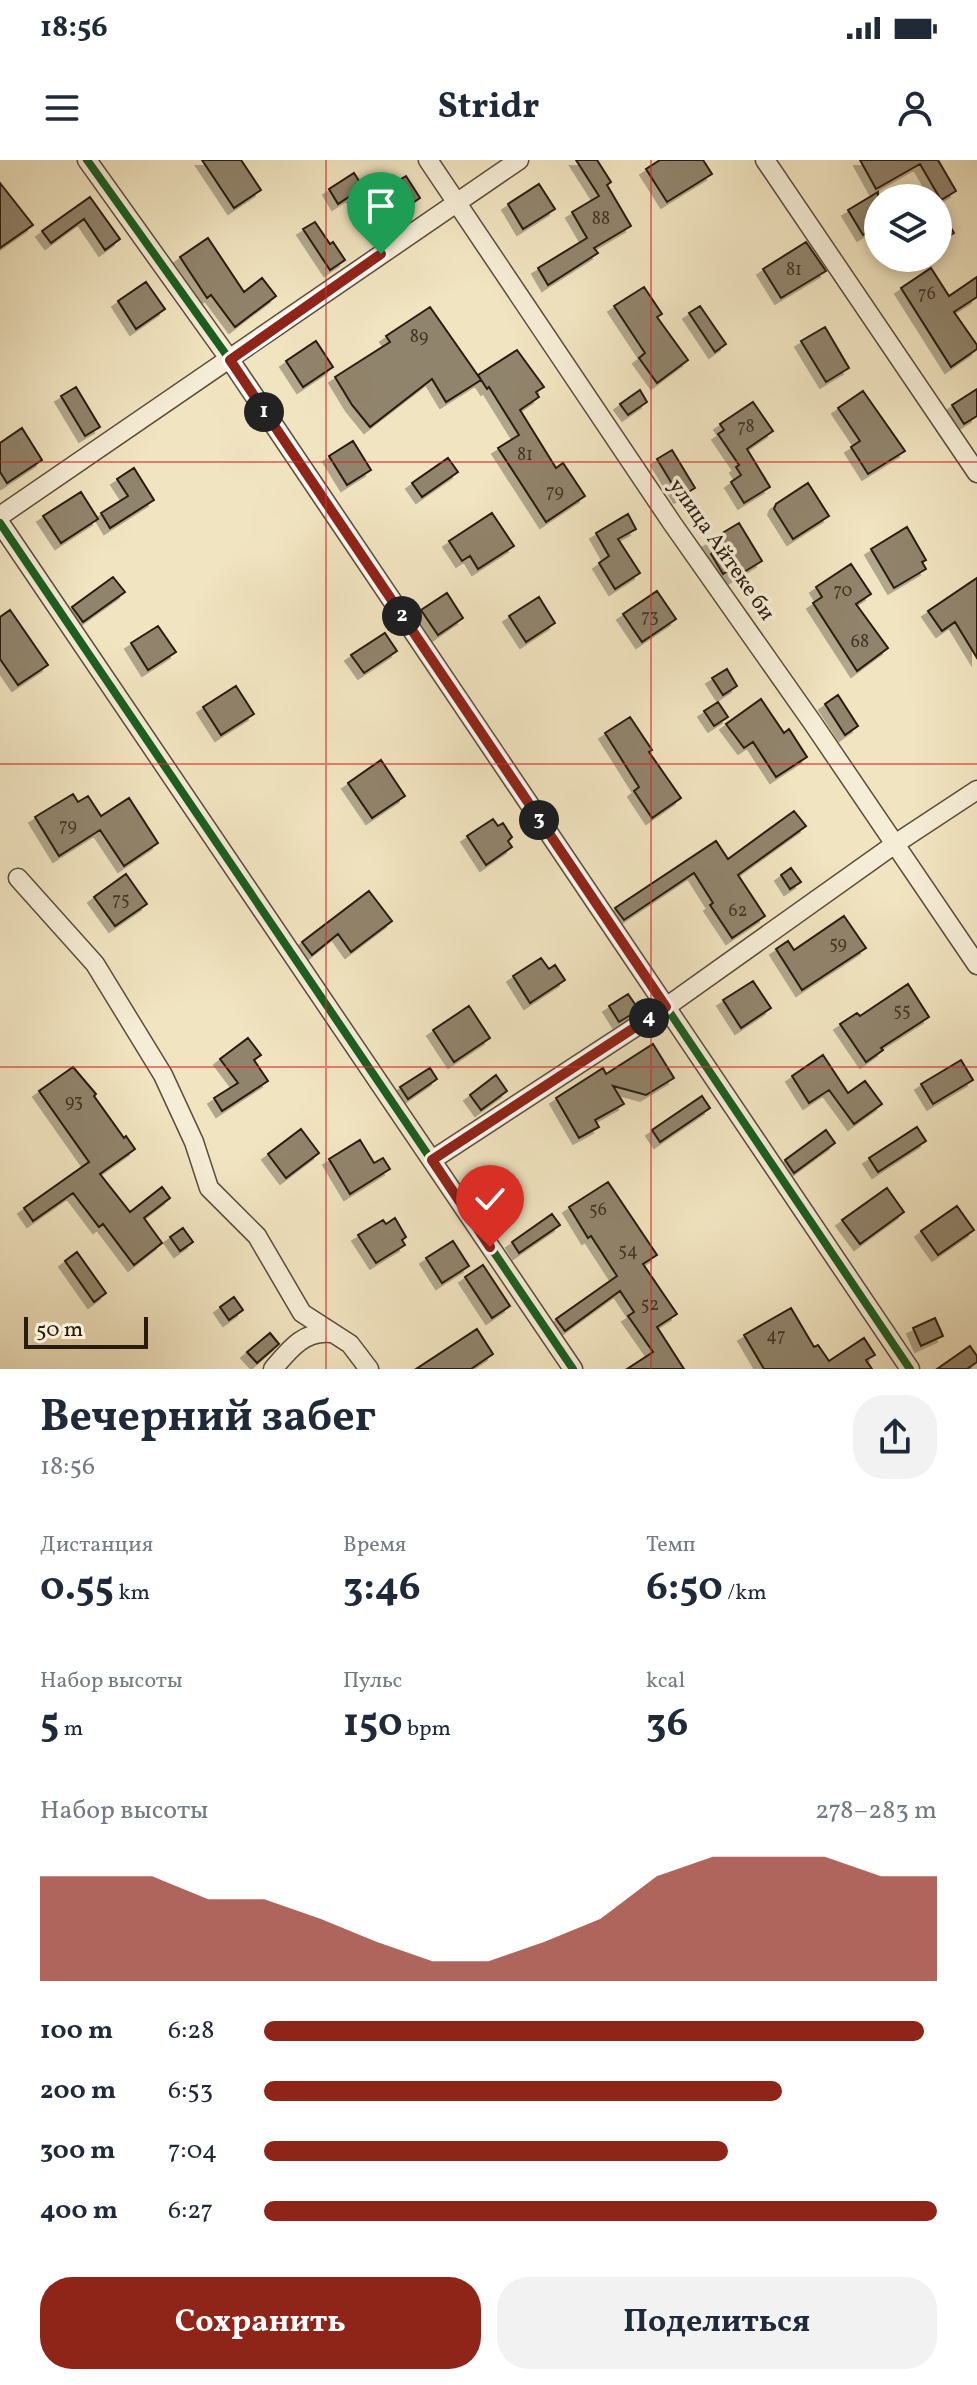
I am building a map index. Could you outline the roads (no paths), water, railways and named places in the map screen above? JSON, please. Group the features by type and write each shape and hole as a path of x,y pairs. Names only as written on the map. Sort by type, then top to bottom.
{"street":[{"path":"87,160 230,360 910,1369"},
{"name":"улица Айтеке би","path":"428,160 672,523 977,965"},
{"path":"0,516 519,160"},
{"path":"765,160 977,473"},
{"path":"0,523 573,1369"},
{"path":"432,1160 666,1007 895,844 977,790"},
{"path":"18,878 95,964 163,1075 194,1142 209,1188 257,1236 302,1313 350,1344 369,1369"},
{"path":"296,1342 302,1313"},
{"path":"273,1369 296,1342 320,1332 331,1333"}]}
